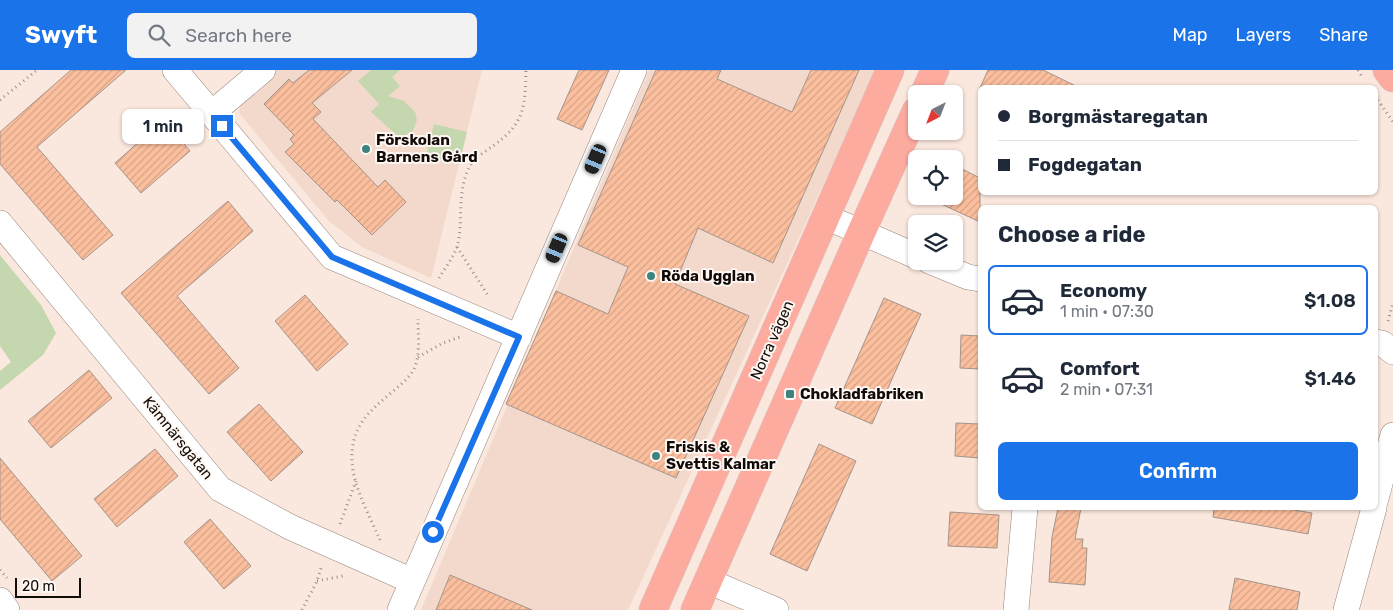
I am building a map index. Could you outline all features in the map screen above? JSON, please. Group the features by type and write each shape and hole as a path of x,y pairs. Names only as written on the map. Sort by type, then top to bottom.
{"main road":[{"name":"Norra vägen","path":"653,610 890,70"},
{"path":"928,85 935,70"},
{"path":"1387,70 1393,78"},
{"path":"695,610 908,129"}],"street":[{"path":"176,70 332,257 519,337"},
{"path":"212,113 263,70"},
{"path":"400,610 634,70"},
{"path":"826,217 908,253"},
{"name":"Kämnärsgatan","path":"0,223 220,489 290,527 412,581"},
{"path":"952,270 978,278"},
{"path":"1378,342 1382,343 1393,352"},
{"path":"1378,491 1393,435"},
{"path":"1016,610 1025,510"},
{"path":"1346,610 1373,510"},
{"path":"708,581 776,610"},
{"path":"0,600 7,610"}],"path":[{"path":"0,100 37,70"},
{"path":"435,284 457,247 462,194 466,174 471,164 506,137 519,122 524,103 526,70"},
{"path":"1378,100 1393,122"},
{"path":"457,247 493,304"},
{"path":"382,544 356,481 352,463 352,446 359,425 367,414 406,381 413,370 418,357 418,311"},
{"path":"418,357 443,343 464,335"},
{"path":"337,532 356,481"},
{"path":"302,610 317,582 322,564"}],"shaded area":[{"name":"Förskolan Barnens Gård","path":"275,70 482,70 431,278 362,247 329,221 239,113 243,96"},
{"path":"649,70 876,70 628,610 421,610"}],"green space":[{"path":"371,70 400,70 392,77 400,86 388,96 404,101 415,112 417,120 413,131 400,138 371,112 379,104 358,81"},
{"path":"434,124 467,132 459,165 426,156"},
{"path":"0,255 41,305 56,333 43,355 0,390 0,371 11,362 0,346"}],"building":[{"path":"71,70 126,70 37,147 113,235 83,260 0,164 0,132"},
{"path":"309,70 352,70 312,103 321,112 313,119 378,187 385,180 406,202 372,235 337,200 335,202 285,152 294,144 290,139 294,135 264,104 289,79 293,83"},
{"path":"579,70 609,70 582,130 557,119"},
{"name":"Röda Ugglan","path":"656,70 721,70 717,79 792,112 811,70 859,70 773,263 698,228 675,284 749,316 676,478 506,404 556,291 608,314 628,267 578,245"},
{"path":"988,70 1043,70 1074,85 981,85"},
{"path":"164,120 190,151 141,193 115,163"},
{"path":"963,170 978,177 980,205 978,205 978,221 943,205 963,205"},
{"path":"228,201 253,231 177,296 239,368 209,394 121,293"},
{"path":"305,295 348,344 317,371 275,321"},
{"path":"884,298 921,314 872,424 835,408"},
{"path":"961,335 978,336 978,369 960,368"},
{"path":"89,370 112,398 51,448 28,421"},
{"path":"259,404 303,452 271,481 227,432"},
{"path":"956,423 978,424 978,458 955,456"},
{"path":"819,444 856,461 807,571 770,554"},
{"path":"155,449 178,476 117,527 94,499"},
{"path":"0,458 82,556 52,581 0,519"},
{"path":"1058,510 1081,510 1075,539 1083,539 1082,548 1087,548 1085,585 1049,582 1052,537"},
{"path":"1214,510 1294,510 1312,513 1308,534 1213,517"},
{"path":"950,512 999,515 997,548 948,546"},
{"path":"210,519 251,566 224,589 184,542"},
{"path":"450,575 532,610 436,610"},
{"path":"1235,578 1300,592 1297,610 1229,610"}],"place":[{"name":"Förskolan Barnens Gård","path":"366,149"},
{"name":"Röda Ugglan","path":"651,276"},
{"name":"Chokladfabriken","path":"790,394"},
{"name":"Friskis & Svettis Kalmar","path":"656,456"}],"route":[{"path":"222,126 332,257 519,337 433,532"}]}
